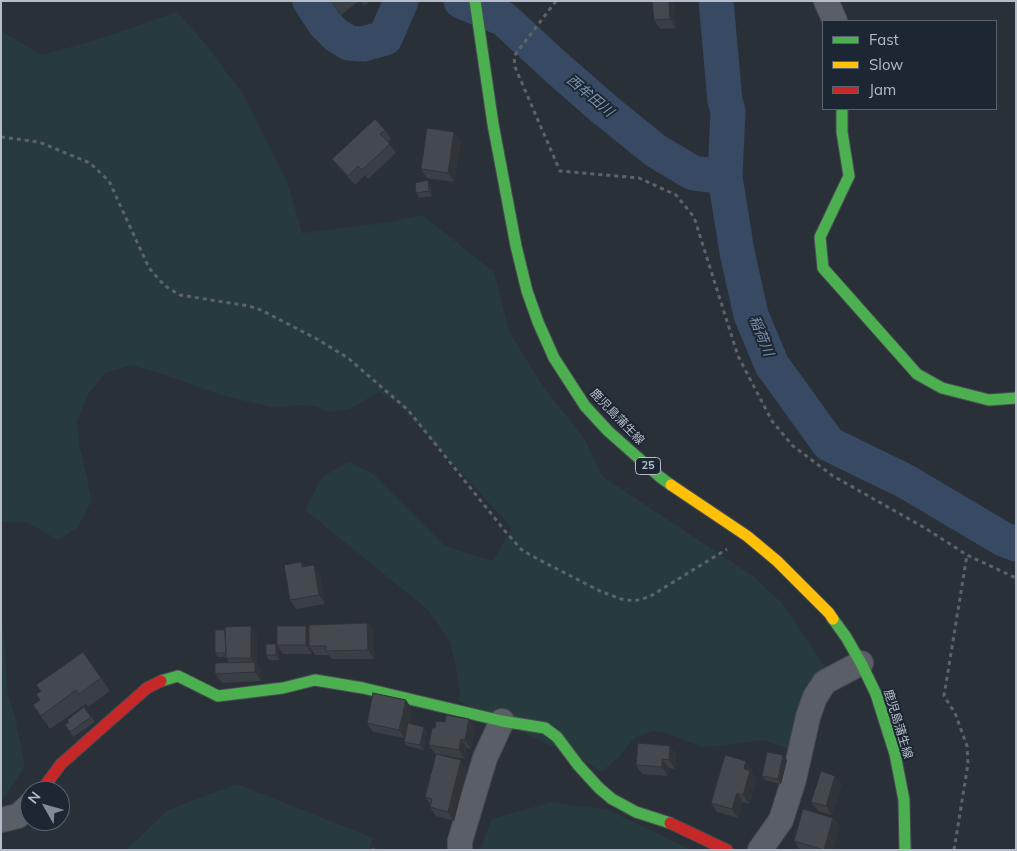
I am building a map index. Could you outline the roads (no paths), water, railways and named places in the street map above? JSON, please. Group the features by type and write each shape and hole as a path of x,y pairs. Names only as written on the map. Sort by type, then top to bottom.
{"street":[{"name":"鹿児島蒲生線","path":"475,1 493,124 516,246 527,292 554,358 585,406 608,431 660,477 747,536 777,561 829,613 862,663 876,694 895,754 904,800 905,850"},
{"path":"826,1 835,20"},
{"path":"842,110 842,132 849,176 820,236 823,268 916,374 942,388 989,400 1016,398"},
{"path":"760,850 781,820 794,779 808,717 816,698 825,682 862,663"},
{"path":"48,781 61,764 147,688 159,682 178,676 218,696 284,688 315,680 363,688 502,721 545,728 557,737 578,765 612,799 636,812 668,822 727,850"},
{"path":"460,850 460,841 486,758 502,721"},
{"path":"1,820 20,814"}],"waterway":[{"name":"西牟田川","path":"310,1 325,24 336,35 349,43 363,44 385,38 401,1"},
{"name":"西牟田川","path":"461,1 504,19 604,109 656,151 693,173 725,177"},
{"name":"稲荷川","path":"716,1 725,101 728,111 725,177 737,252 751,315 772,365 829,444 905,481 1003,539 1016,544"}]}
